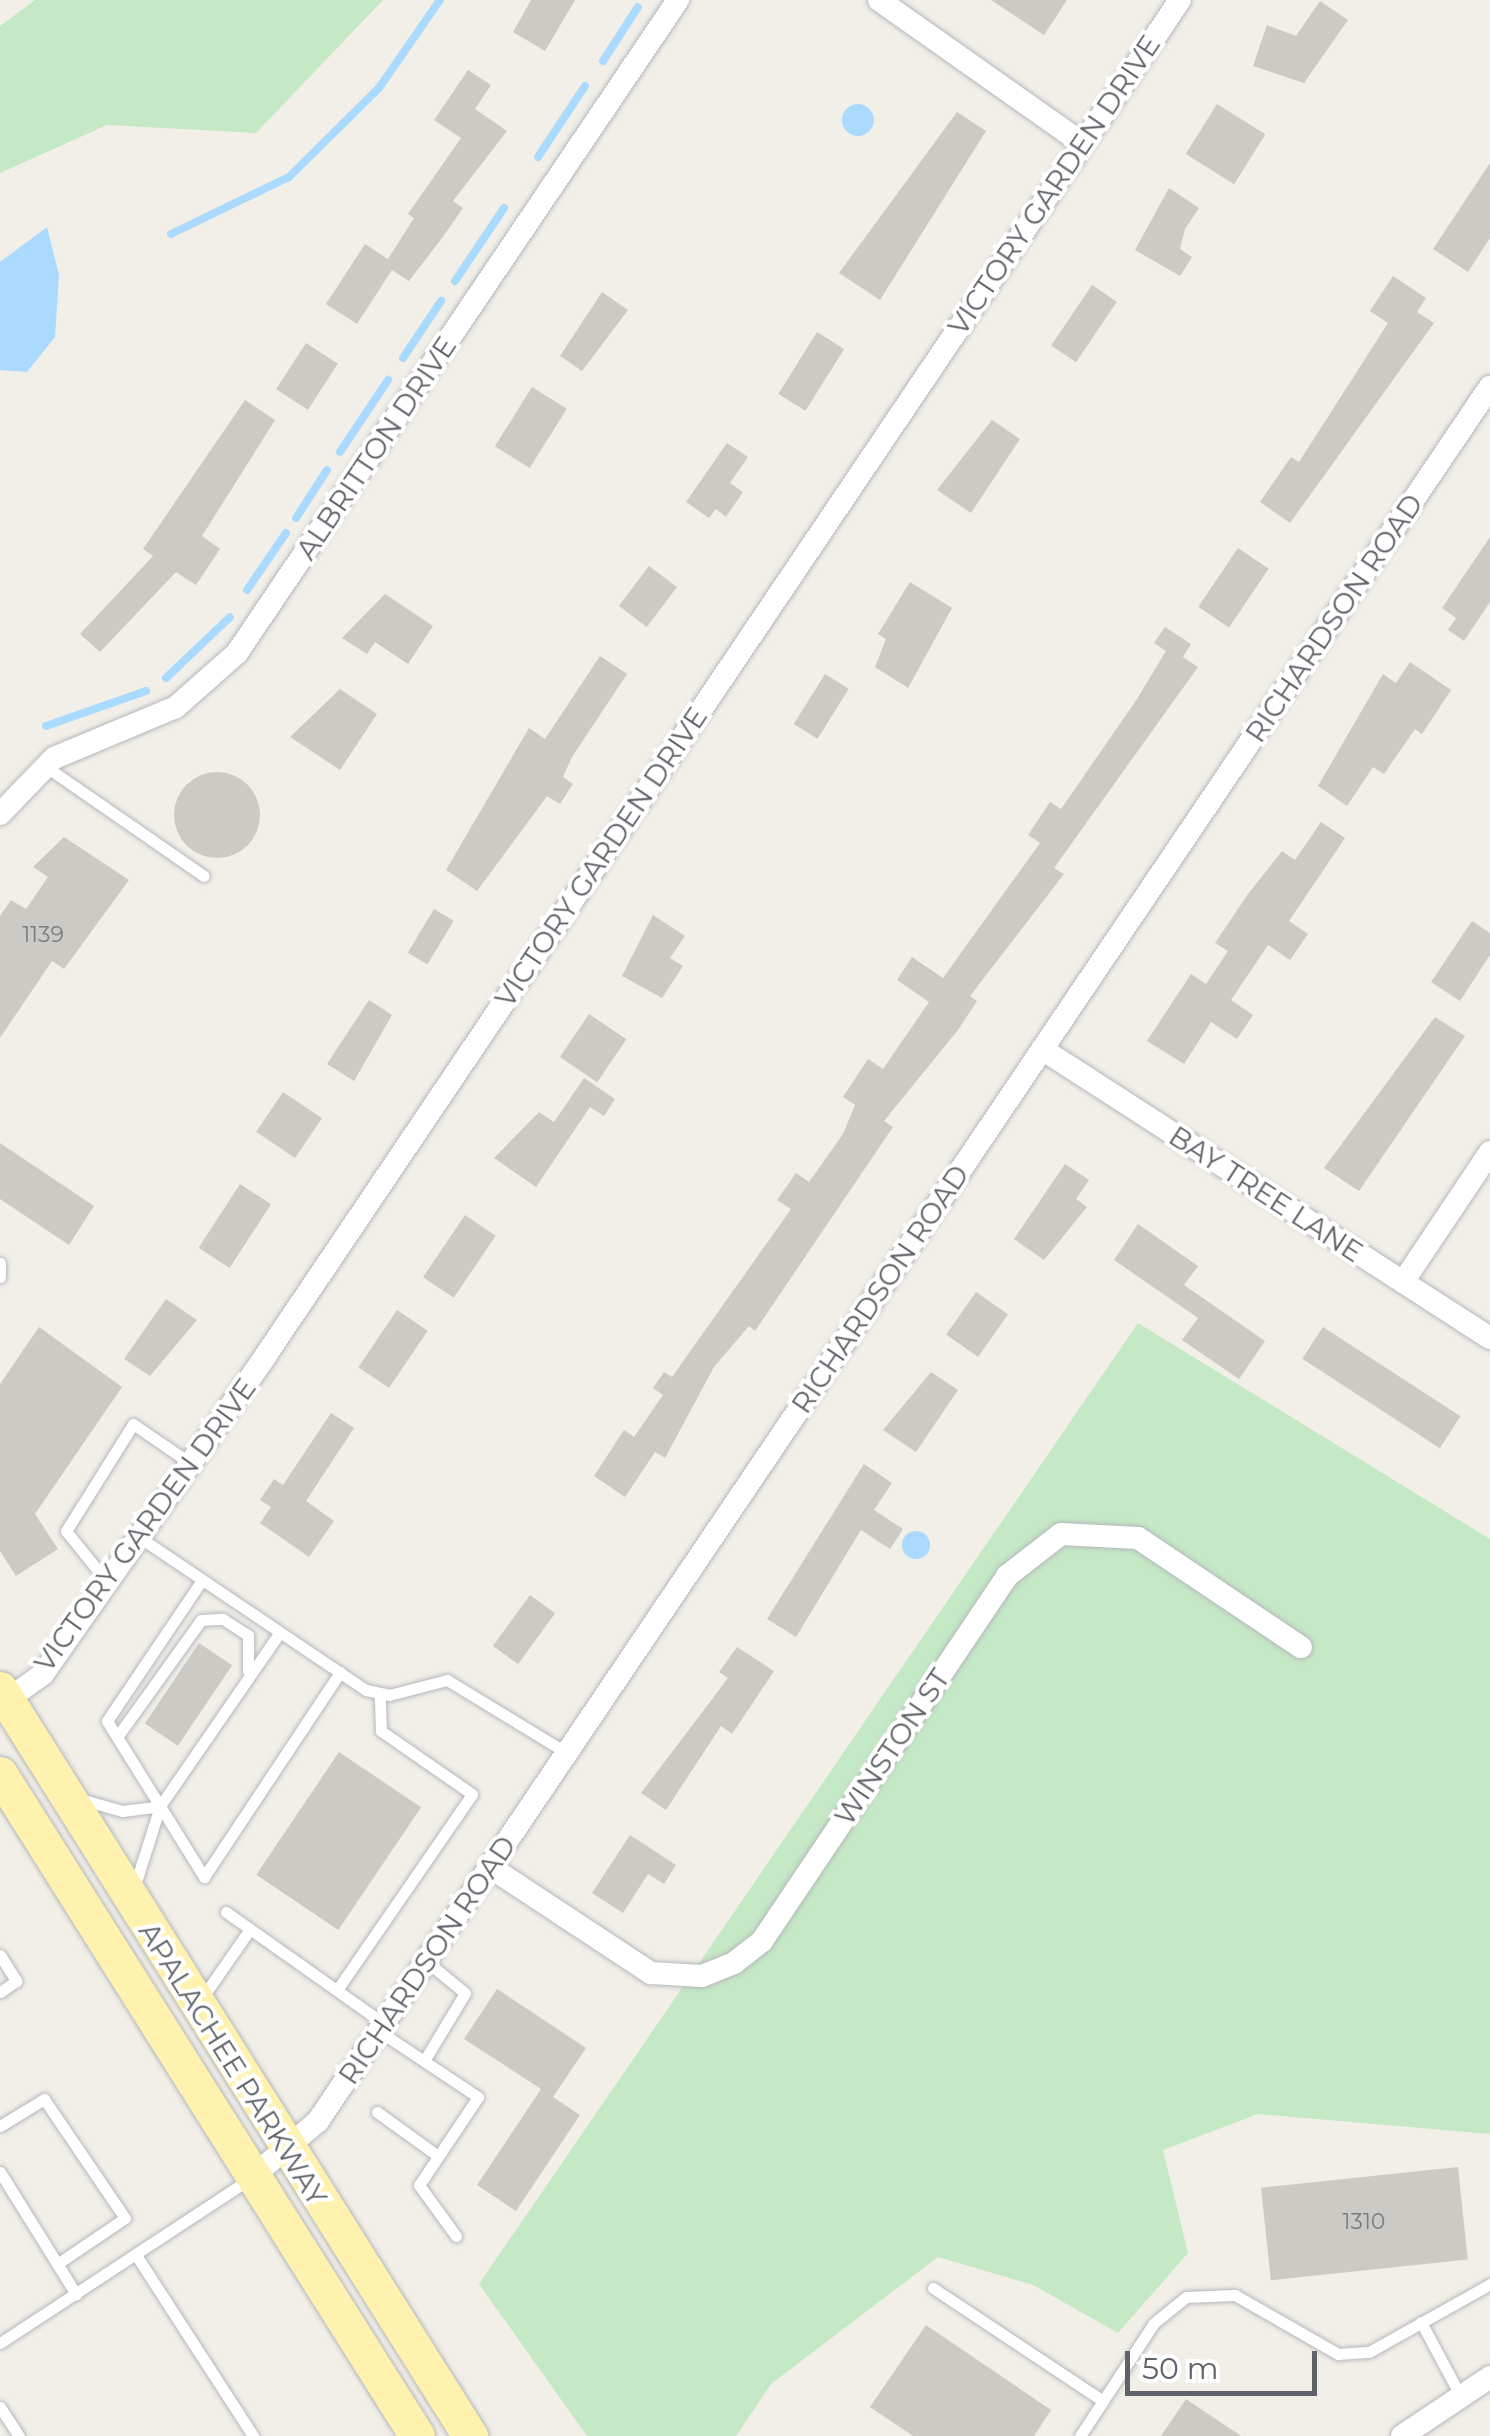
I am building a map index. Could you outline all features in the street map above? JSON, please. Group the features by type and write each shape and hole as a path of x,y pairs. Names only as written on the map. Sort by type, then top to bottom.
{"main road":[{"name":"APALACHEE PARKWAY","path":"2,1696 470,2436"},
{"name":"APALACHEE PARKWAY","path":"0,1774 417,2436"}],"street":[{"name":"ALBRITTON DRIVE","path":"0,814 45,766 176,707 237,653 678,0"},
{"path":"879,0 1082,143"},
{"name":"VICTORY GARDEN DRIVE","path":"2,1696 43,1674 108,1583 1180,0"},
{"name":"RICHARDSON ROAD","path":"253,2176 318,2121 1490,387"},
{"name":"BAY TREE LANE","path":"1042,1049 1490,1338"},
{"path":"1403,1282 1490,1152"},
{"name":"WINSTON ST","path":"490,1867 651,1973 702,1976 734,1963 762,1941 1007,1576 1061,1534 1138,1538 1301,1647"},
{"path":"1402,2436 1490,2377"}],"lane":[{"path":"45,766 204,876"},
{"path":"0,1263 0,1277"},
{"path":"108,1583 66,1530 133,1424 190,1464"},
{"path":"139,1537 340,1672 380,1694 447,1680 566,1753"},
{"path":"202,1580 107,1721 204,1878 340,1672"},
{"path":"117,1737 202,1620 224,1618 255,1644 244,1684"},
{"path":"133,1904 160,1806 280,1632"},
{"path":"337,1990 472,1794 381,1731 380,1694"},
{"path":"62,1790 122,1810 160,1806"},
{"path":"226,1912 478,2097 419,2185 456,2236"},
{"path":"196,2006 250,1929"},
{"path":"0,1955 16,1982 0,1992"},
{"path":"424,2061 465,1994 426,1961"},
{"path":"0,2126 44,2099 125,2218 57,2264"},
{"path":"377,2112 438,2156"},
{"path":"0,2172 76,2294"},
{"path":"0,2343 253,2176"},
{"path":"136,2255 253,2436"},
{"path":"1080,2436 1154,2323 1186,2297 1235,2295 1338,2354 1369,2352 1490,2284"},
{"path":"932,2288 1103,2401"},
{"path":"1421,2322 1460,2394"},
{"path":"1,2412 19,2436"}],"green space":[{"path":"35,0 383,0 256,133 107,125 0,173 0,26"},
{"path":"1138,1323 1490,1539 1490,2134 1258,2114 1163,2150 1188,2253 1118,2333 1033,2285 938,2257 771,2384 736,2436 587,2436 479,2284"}],"water":[{"path":"858,104 869,109 874,120 869,131 858,136 847,131 842,120 847,109"},
{"path":"47,227 59,275 55,337 27,372 0,370 0,262"},
{"path":"916,1531 926,1535 930,1545 926,1555 916,1559 906,1555 902,1545 906,1535"}],"building":[{"path":"531,0 575,0 545,51 513,32"},
{"path":"991,0 1067,0 1044,35"},
{"path":"1320,1 1348,20 1304,83 1253,66 1267,25 1296,36"},
{"path":"468,70 491,85 475,109 507,131 453,201 463,208 409,281 392,270 357,324 326,304 365,244 388,259 414,218 408,214 461,138 434,120"},
{"path":"1217,104 1265,134 1234,184 1186,154"},
{"path":"957,112 986,131 880,300 839,273"},
{"path":"1490,163 1490,238 1468,272 1433,249"},
{"path":"1169,188 1199,208 1185,229 1180,249 1192,257 1180,276 1135,250"},
{"path":"1393,276 1426,298 1417,312 1434,323 1290,523 1260,502 1291,457 1299,462 1388,323 1370,311"},
{"path":"1092,285 1117,302 1076,362 1051,346"},
{"path":"602,292 628,310 582,371 560,356"},
{"path":"817,332 844,349 805,411 778,394"},
{"path":"306,343 338,364 308,410 276,389"},
{"path":"532,387 567,409 530,468 495,446"},
{"path":"245,400 275,420 202,536 220,549 196,585 176,572 100,652 80,634 153,556 143,549"},
{"path":"992,420 1020,439 971,513 937,490"},
{"path":"727,443 748,457 730,483 743,492 726,517 716,509 709,518 686,502"},
{"path":"1490,537 1490,602 1464,641 1448,630 1456,618 1442,608"},
{"path":"1238,548 1269,569 1229,628 1198,607"},
{"path":"649,566 677,587 647,627 619,606"},
{"path":"910,582 952,608 908,688 875,667 886,639 878,634"},
{"path":"385,594 433,626 408,664 375,642 367,654 342,638"},
{"path":"1165,627 1191,644 1183,657 1198,667 1054,868 1064,874 970,996 977,1001 958,1030 884,1121 893,1127 755,1331 749,1326 714,1367 665,1458 655,1452 625,1497 594,1476 624,1430 634,1437 663,1395 653,1388 664,1372 672,1377 791,1209 777,1200 796,1173 809,1182 843,1134 855,1105 843,1097 868,1059 883,1069 929,1002 897,980 912,957 943,978 1040,843 1028,835 1050,802 1061,809 1137,699 1166,651 1154,643"},
{"path":"600,656 627,674 572,757 563,777 573,784 560,804 547,796 477,891 446,870 529,728 545,739"},
{"path":"1410,662 1451,690 1422,734 1415,729 1384,774 1373,767 1347,806 1318,786 1383,674 1396,683"},
{"path":"825,674 849,689 817,739 794,724"},
{"path":"340,689 377,714 340,770 290,737"},
{"path":"217,772 234,775 248,784 257,798 257,832 248,846 234,855 217,858 200,855 186,846 177,832 174,815 177,798 186,784 200,775"},
{"path":"1321,822 1345,838 1289,921 1308,934 1290,960 1268,945 1231,1000 1253,1015 1237,1039 1211,1022 1184,1064 1147,1041 1191,974 1206,984 1228,951 1215,943 1282,851 1295,860"},
{"path":"64,837 129,880 64,969 52,961 0,1038 0,916 11,900 26,909 48,877 33,867"},
{"path":"434,909 454,921 427,965 408,953"},
{"path":"653,915 685,936 670,958 683,966 662,998 622,976"},
{"path":"1472,921 1490,933 1490,955 1460,1001 1431,982"},
{"path":"369,1000 392,1015 354,1081 327,1064"},
{"path":"589,1014 626,1039 597,1082 560,1057"},
{"path":"1435,1017 1465,1036 1359,1191 1324,1168"},
{"path":"584,1078 615,1099 604,1116 590,1107 536,1187 494,1158 539,1112 554,1122"},
{"path":"283,1092 322,1118 295,1158 256,1132"},
{"path":"0,1143 94,1206 69,1245 0,1199"},
{"path":"1065,1164 1089,1180 1076,1199 1087,1207 1044,1260 1014,1239"},
{"path":"240,1184 271,1204 230,1268 199,1248"},
{"path":"465,1215 496,1236 454,1298 423,1277"},
{"path":"1138,1224 1198,1266 1184,1285 1265,1341 1239,1379 1182,1340 1198,1318 1114,1260"},
{"path":"976,1292 1008,1314 978,1357 946,1335"},
{"path":"166,1299 197,1320 150,1376 124,1359"},
{"path":"397,1310 428,1331 389,1388 358,1367"},
{"path":"39,1327 122,1387 35,1514 58,1549 16,1576 0,1551 0,1384"},
{"path":"1323,1327 1461,1416 1440,1448 1302,1359"},
{"path":"931,1372 958,1390 916,1452 883,1430"},
{"path":"331,1413 354,1428 306,1501 334,1521 309,1557 260,1523 271,1507 260,1500 274,1479 283,1485"},
{"path":"864,1464 892,1483 874,1510 903,1529 890,1549 861,1530 796,1637 767,1619"},
{"path":"530,1595 555,1613 518,1664 493,1646"},
{"path":"199,1643 232,1665 178,1746 145,1723"},
{"path":"737,1647 774,1671 732,1734 721,1726 666,1810 641,1793 728,1678 719,1672"},
{"path":"339,1752 421,1807 338,1930 256,1875"},
{"path":"630,1835 676,1865 664,1884 648,1874 623,1913 592,1893"},
{"path":"497,1989 586,2048 553,2097 580,2115 516,2211 477,2185 541,2089 464,2039"},
{"path":"1458,2167 1468,2259 1271,2280 1261,2188"},
{"path":"926,2325 1051,2410 1034,2436 913,2436 870,2407"},
{"path":"1186,2399 1241,2436 1161,2436"}],"waterway":[{"path":"171,234 289,177 379,88 440,0"},
{"path":"603,61 638,7"},
{"path":"538,157 585,86"},
{"path":"455,281 504,208"},
{"path":"403,358 441,301"},
{"path":"340,452 388,380"},
{"path":"296,518 327,470"},
{"path":"247,590 286,533"},
{"path":"166,678 230,617"},
{"path":"46,726 146,691"}]}
